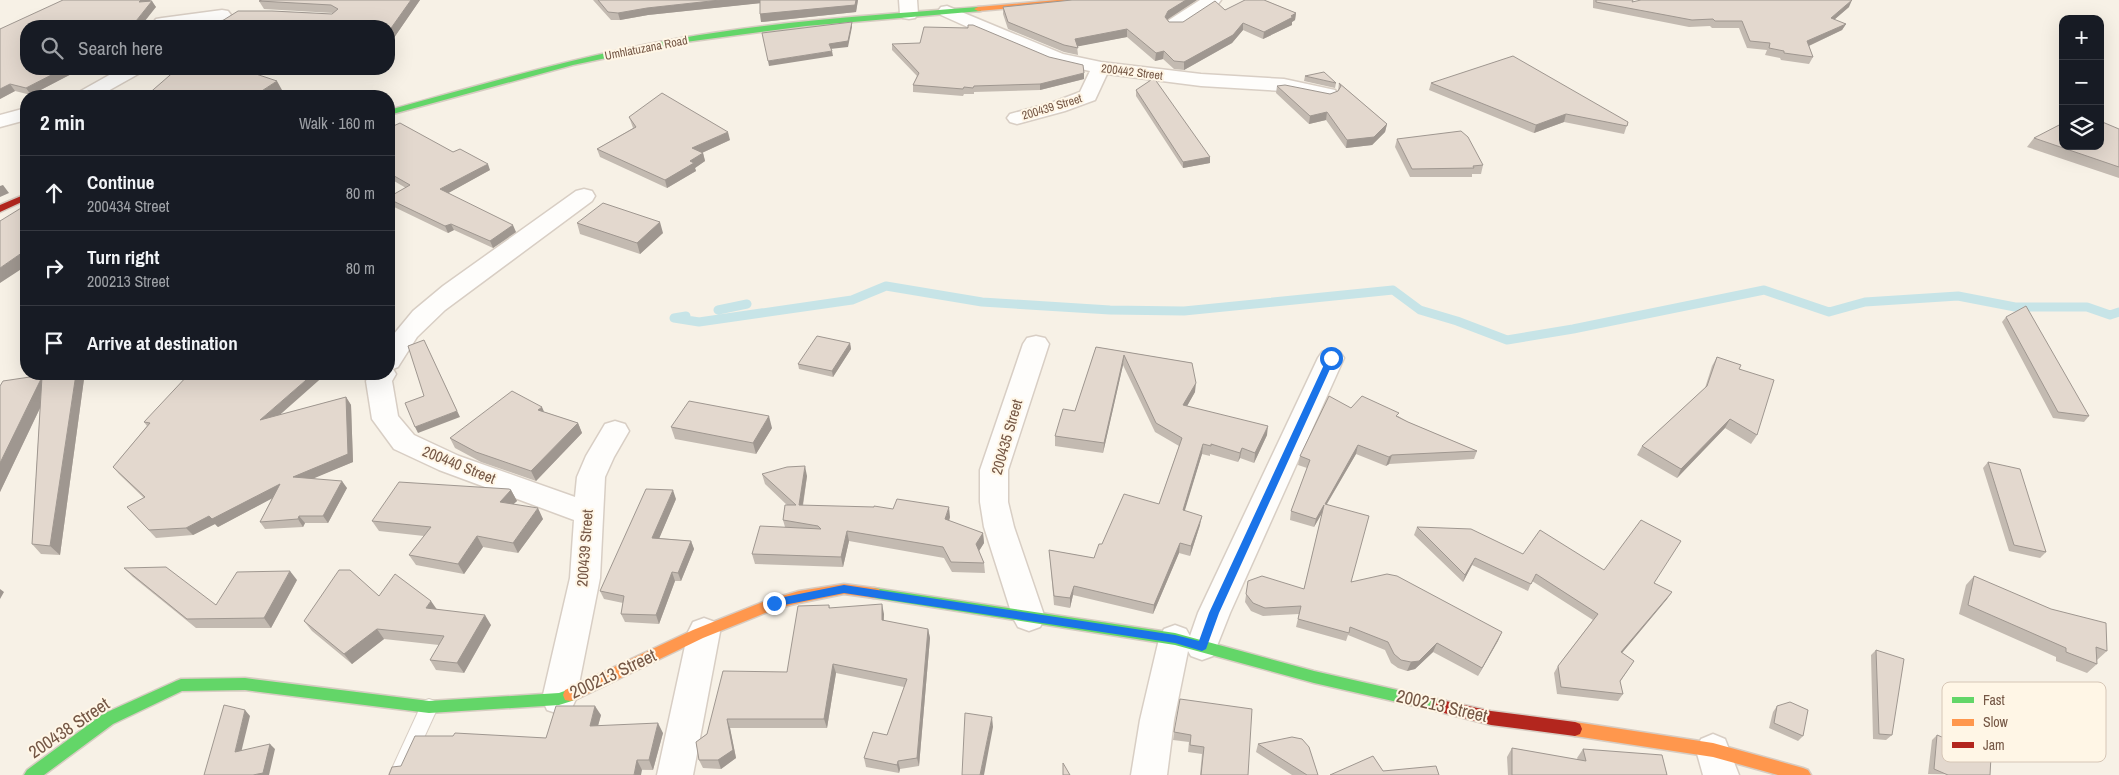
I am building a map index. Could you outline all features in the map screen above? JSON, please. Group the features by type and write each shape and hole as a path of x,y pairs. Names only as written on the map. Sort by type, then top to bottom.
{"street":[{"name":"Umhlatuzana Road","path":"395,111 530,74 663,44 834,20 908,7 946,11 1082,0"},
{"path":"1175,24 1212,0"},
{"path":"164,20 174,8"},
{"name":"200442 Street","path":"946,11 1024,46 1057,58 1100,68 1201,80 1284,84 1328,94"},
{"path":"183,20 228,12 214,20"},
{"name":"200439 Street","path":"1017,118 1058,107 1088,96 1100,68"},
{"path":"95,90 111,75"},
{"path":"99,90 123,75"},
{"path":"0,121 20,116"},
{"path":"395,349 423,316 485,267 584,196"},
{"path":"0,209 20,200"},
{"name":"200435 Street","path":"1029,618 999,527 994,502 994,470 1036,344"},
{"path":"1149,775 1157,720 1189,643 1214,613 1331,358"},
{"name":"200440 Street","path":"380,380 385,419 404,442 449,463 587,513"},
{"name":"200439 Street","path":"559,699 586,578 587,513 590,476 615,431"},
{"name":"200213 Street","path":"181,685 245,684 429,706 559,699 704,632 774,603 844,589 1189,643 1314,677 1491,718 1595,731 1718,762 1786,769 1802,775"},
{"path":"675,775 704,632"},
{"name":"200438 Street","path":"32,775 108,719 181,685"}],"lane":[{"path":"398,775 429,706"}],"building":[{"path":"63,0 152,1 137,20 20,20 20,75 51,75 26,88 10,84 0,89 0,29"},
{"path":"262,0 411,0 395,23 395,20 224,20 238,11 332,14 338,9 331,5 259,1"},
{"path":"598,0 720,0 618,13 608,12"},
{"path":"760,0 856,0 855,5 760,14"},
{"path":"1072,0 1186,0 1168,11 1165,17 1169,22 1183,22 1215,1 1225,10 1245,0 1264,0 1296,13 1291,16 1293,17 1264,32 1243,23 1233,35 1184,62 1174,61 1164,51 1156,53 1127,29 1075,39 1078,48 1064,45 1008,22 1003,7"},
{"path":"1596,0 1633,0 1632,2 1641,0 1852,0 1831,18 1846,24 1807,41 1813,57 1784,53 1784,51 1769,48 1770,43 1750,41 1742,21 1692,20 1596,2"},
{"path":"852,22 848,41 829,44 832,51 768,61 762,33"},
{"path":"968,25 973,25 1049,57 1083,65 1084,73 1040,84 974,86 973,88 964,87 963,89 913,85 919,73 892,44 920,43 924,27 968,28"},
{"path":"1513,56 1628,122 1627,126 1566,114 1536,125 1431,83"},
{"path":"1324,72 1336,83 1305,76"},
{"path":"170,75 259,75 277,81 263,90 153,90"},
{"path":"1154,78 1210,157 1183,162 1136,90"},
{"path":"1339,83 1387,124 1374,137 1347,140 1327,112 1310,116 1277,86 1285,85 1330,94 1338,91 1341,86"},
{"path":"662,93 728,132 692,148 703,153 690,161 694,163 665,180 597,149 636,127 629,117"},
{"path":"400,123 453,152 460,149 488,164 440,189 513,225 490,241 451,224 445,226 395,202 395,194 410,185 395,176 395,125"},
{"path":"2104,123 2119,129 2119,167 2069,150 2104,150"},
{"path":"2059,125 2059,147 2034,138"},
{"path":"1461,131 1468,137 1483,165 1473,166 1474,168 1412,169 1397,139"},
{"path":"603,203 660,222 637,243 577,223"},
{"path":"20,209 20,254 0,268 0,221"},
{"path":"2026,306 2089,416 2058,412 2006,317"},
{"path":"817,336 850,343 832,371 798,364"},
{"path":"424,340 457,411 415,427 405,403 424,396 408,346"},
{"path":"1096,347 1192,363 1196,383 1183,405 1268,426 1255,453 1242,448 1240,453 1211,444 1211,446 1203,444 1183,510 1202,516 1191,546 1180,543 1154,605 1074,586 1070,598 1054,596 1049,550 1094,558 1124,494 1159,504 1182,438 1156,423 1124,355 1104,443 1055,436 1063,409 1075,411"},
{"path":"1717,357 1741,365 1739,369 1774,380 1757,435 1730,419 1681,469 1642,446 1707,386"},
{"path":"20,378 20,380 41,380 0,463 0,386 3,381"},
{"path":"42,380 75,380 50,546 32,544"},
{"path":"183,380 306,380 260,420 346,397 348,454 293,477 342,481 323,516 299,516 298,519 260,522 280,484 212,519 209,516 186,528 149,530 127,507 145,497 113,467 150,423 144,422"},
{"path":"512,391 542,407 538,410 578,423 531,471 476,452 450,438"},
{"path":"1329,396 1351,408 1362,396 1399,413 1396,416 1408,422 1477,451 1392,455 1389,457 1358,445 1325,504 1369,516 1351,582 1387,574 1397,576 1502,632 1482,668 1437,643 1419,661 1401,660 1394,654 1388,642 1350,627 1349,633 1298,619 1301,606 1265,608 1253,603 1246,594 1248,581 1262,576 1304,589 1324,505 1316,519 1291,511 1310,460 1300,456"},
{"path":"689,401 769,416 753,443 671,427"},
{"path":"1988,462 2020,469 2046,552 2014,545"},
{"path":"805,466 799,505 874,506 893,509 897,499 949,507 945,519 983,533 976,544 984,563 951,562 943,547 847,531 841,557 752,554 760,526 821,529 818,526 783,520 785,505 796,505 762,474 787,467"},
{"path":"399,482 509,489 511,490 500,502 538,508 513,543 477,536 458,564 409,555 431,527 372,521"},
{"path":"646,489 673,490 652,538 691,541 678,573 672,572 656,615 621,614 624,596 600,591"},
{"path":"1641,520 1681,541 1654,583 1672,592 1621,652 1634,661 1620,681 1623,694 1561,687 1558,666 1598,614 1536,574 1531,584 1475,558 1465,575 1417,527 1471,529 1523,554 1540,530 1604,570"},
{"path":"166,567 216,605 237,572 290,571 264,618 187,619 124,568"},
{"path":"339,570 350,570 379,596 395,574 431,601 426,608 485,615 457,663 430,660 444,636 377,629 344,654 304,621"},
{"path":"1974,576 2051,609 2106,623 2107,651 2096,647 2097,664 2066,652 2066,648 1968,605"},
{"path":"882,604 882,620 928,629 917,758 898,761 897,765 864,758 873,732 887,735 907,679 833,664 824,719 727,719 733,750 718,760 699,760 696,742 707,734 723,671 787,672 798,606 829,605 829,608"},
{"path":"1876,650 1904,659 1892,735 1879,734"},
{"path":"1180,699 1252,709 1248,775 1201,775 1204,747 1190,745 1191,735 1174,732"},
{"path":"1790,702 1808,710 1803,736 1774,723 1777,706"},
{"path":"224,705 245,710 235,752 270,744 263,773 253,775 204,775"},
{"path":"556,706 595,706 590,726 658,723 649,760 637,760 634,775 389,775 392,767 401,766 415,736 453,736 455,733 546,738"},
{"path":"965,713 992,717 980,775 962,775"},
{"path":"1937,735 1942,737 1942,762 1991,762 1990,775 1948,775 1934,769"},
{"path":"1292,737 1302,739 1309,747 1318,775 1307,775 1258,744"},
{"path":"1512,748 1586,761 1583,749 1662,755 1667,775 1512,775"},
{"path":"1373,756 1383,771 1436,766 1439,775 1330,775"},
{"path":"1063,763 1070,775 1063,775"}],"waterway":[{"path":"686,316 674,318 699,322 852,300 886,286 982,302 1110,310 1184,311 1393,290 1420,310 1457,321 1507,340 1573,329 1764,290 1829,312 1865,302 1958,296 2015,307 2087,307 2110,315 2119,312"},
{"path":"718,310 747,304"}],"traffic: fast":[{"path":"395,111 512,78 635,49 678,41 806,24 978,9"},
{"path":"874,593 1175,639 1314,677 1441,706"},
{"path":"32,775 108,719 181,685 245,684 429,707 559,699 570,695"}],"traffic: slow":[{"path":"978,9 1082,0"},
{"path":"570,695 698,634 773,604 844,589 874,593"},
{"path":"1575,729 1713,750 1803,775"}],"traffic: jam":[{"path":"0,209 20,200"},
{"path":"1441,706 1491,718 1575,729"}],"route":[{"path":"774,603 806,595 844,589 1175,639 1202,646 1214,613 1331,358"}]}
